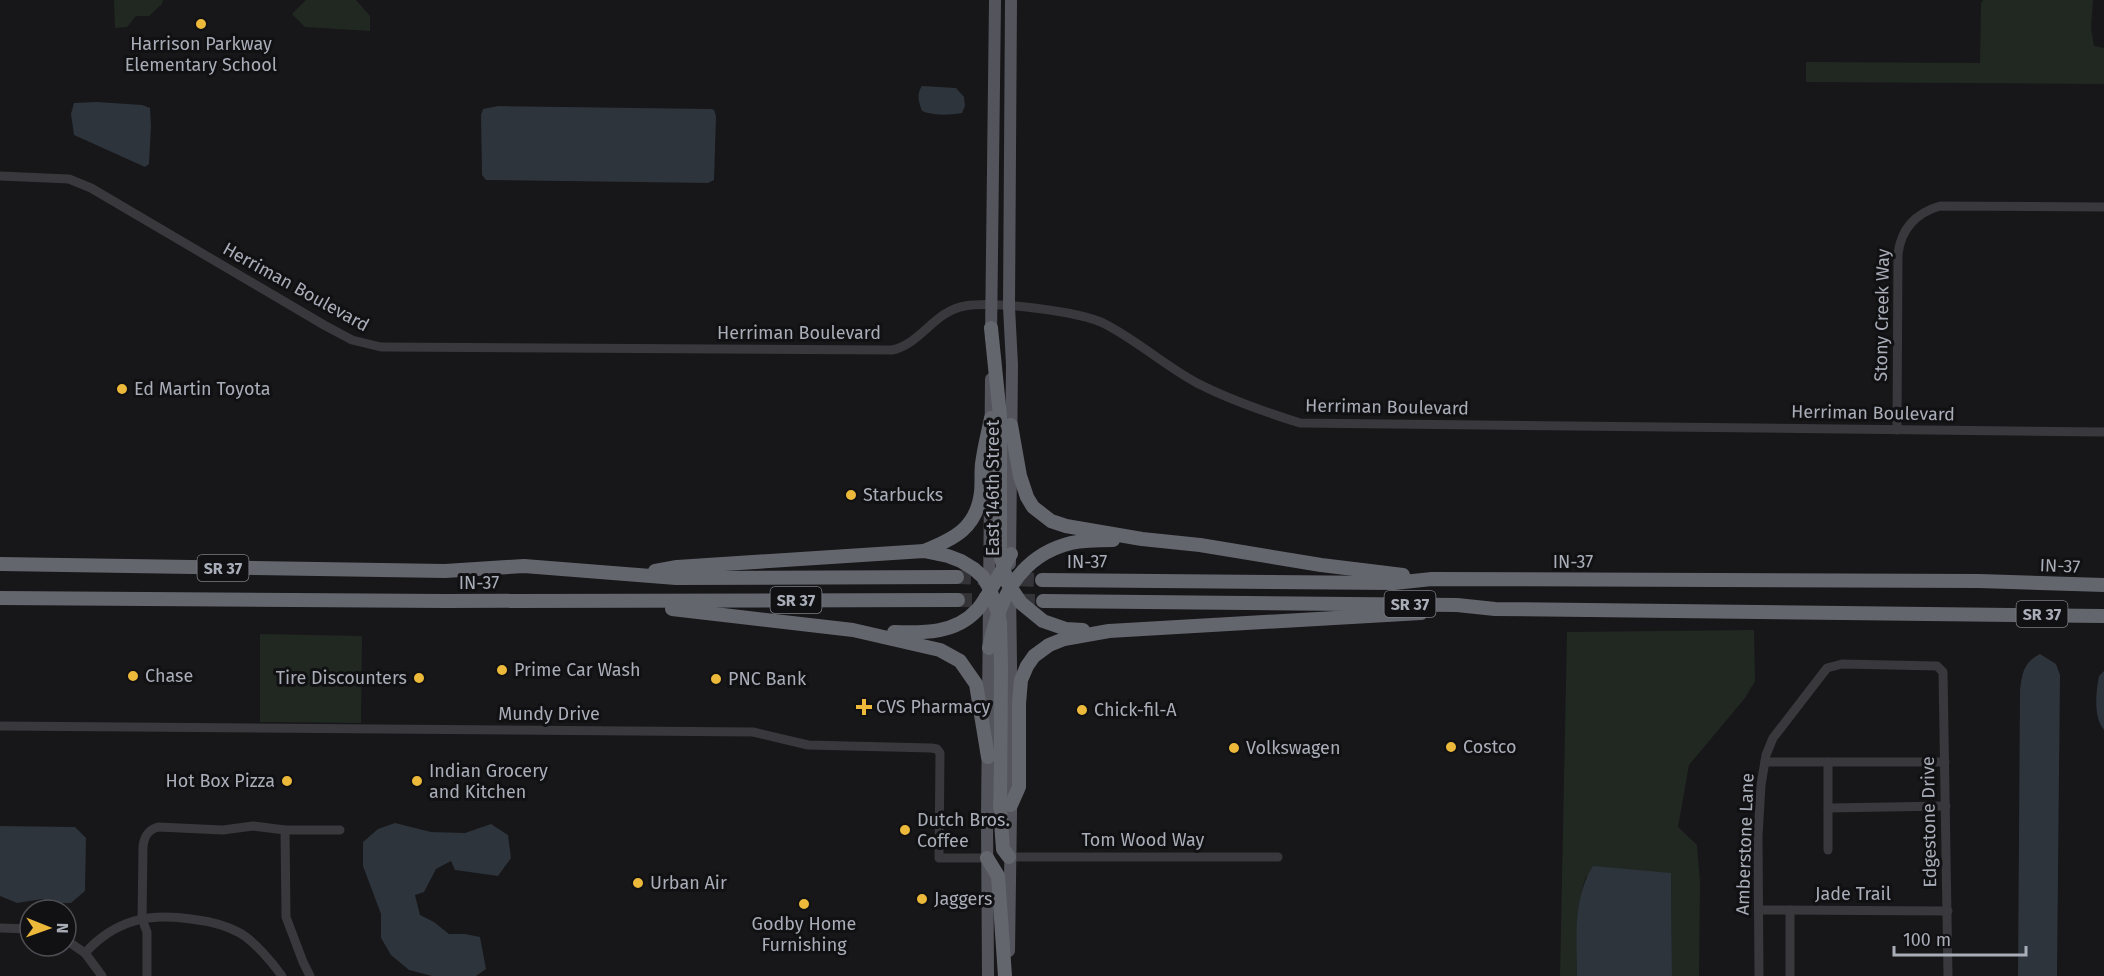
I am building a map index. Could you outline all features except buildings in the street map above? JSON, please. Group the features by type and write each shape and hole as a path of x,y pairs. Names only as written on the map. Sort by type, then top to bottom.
{"highway":[{"path":"992,328 1000,416 1000,553 1007,560 1010,588 1025,608 1053,626 1066,629 1109,631 1495,609"},
{"path":"924,551 960,533 975,513 981,493 982,464 991,418"},
{"path":"1011,425 1020,476 1027,497 1033,507 1051,521 1066,526 1142,539 1200,545 1321,565 1432,579"},
{"path":"989,648 998,613 1010,588 1028,566 1055,548 1086,541 1142,539"},
{"path":"639,574 677,567 924,551 961,561 983,578 990,589 1000,622 1000,808 1003,849 1009,857"},
{"path":"0,555 83,564"},
{"path":"635,601 664,608 853,630 923,633 937,631 968,618 979,608 1007,560"},
{"name":"IN-37","path":"0,564 446,571 524,566 676,578 957,577"},
{"name":"IN-37","path":"1042,580 1394,583 1432,579 1979,581 2104,585"},
{"name":"IN-37","path":"0,598 958,600"},
{"path":"0,607 88,607 140,599"},
{"name":"SR 37","path":"1043,601 1457,605 1495,609 2104,616"},
{"path":"853,630 940,650 960,661 972,676 979,694 988,758"},
{"path":"1011,806 1019,787 1019,704 1021,680 1028,666 1034,656 1049,645 1064,639 1109,631"},
{"path":"987,858 998,876 1007,976"}],"main road":[{"name":"East 146th Street","path":"988,976 987,858 995,0"},
{"name":"East 146th Street","path":"1007,560 1012,365 1009,307 1011,0"},
{"path":"1007,976 1011,806 1010,588"}],"street":[{"name":"Herriman Boulevard","path":"0,176 69,179 91,188 324,325 352,340 381,347 892,350 909,344 942,314 953,309 966,305 992,306 1073,314 1103,323 1197,383 1224,396 1300,423 2104,432"},
{"name":"Stony Creek Way","path":"1897,430 1898,254 1903,233 1910,223 1925,212 1940,206 2104,207"},
{"name":"Amberstone Lane","path":"1759,976 1759,819 1765,762 1773,738 1827,668 1842,664 1938,666 1941,668"},
{"name":"Edgestone Drive","path":"1941,668 1943,672 1948,976"},
{"name":"Mundy Drive","path":"0,726 753,732 808,745 931,748 937,749 940,753 939,858 987,858"},
{"path":"1765,762 1945,762"},
{"path":"1828,762 1828,850"},
{"path":"1828,808 1946,806"},
{"path":"147,976 147,932 142,918 143,840 153,828 223,830 253,826 285,830 340,830"},
{"path":"285,830 286,917 310,976"},
{"name":"Tom Wood Way","path":"1009,857 1278,857"},
{"name":"Jade Trail","path":"1759,910 1947,911"},
{"path":"1790,910 1790,976"},
{"path":"85,953 118,927 142,918 168,916 213,921 241,933 273,963 282,976"},
{"path":"0,928 18,929"},
{"path":"78,948 85,953 102,976"}],"shaded area":[{"path":"114,0 163,0 162,4 149,16 136,16 127,27 115,28"},
{"path":"306,0 356,0 370,16 370,31 305,27 292,14"},
{"path":"1983,0 2093,0 2091,28 2094,46 2104,48 2104,84 1806,82 1806,62 1980,63 1981,3"},
{"path":"922,86 956,88 964,97 965,106 962,113 942,115 922,111 919,95"},
{"path":"74,103 142,105 150,108 149,164 145,167 74,135 71,114"},
{"path":"498,106 714,110 716,116 714,180 708,183 486,180 482,175 481,115 483,109"},
{"path":"1754,630 1755,681 1745,698 1689,765 1678,827 1697,845 1700,882 1699,976 1672,976 1671,873 1586,877 1578,913 1577,976 1560,976 1567,632"},
{"path":"260,634 362,636 361,723 260,722"},
{"path":"2040,654 2056,664 2060,675 2057,976 2018,976 2020,690 2025,669 2030,661"},
{"path":"2104,671 2104,730 2098,718 2096,704 2099,676"},
{"path":"395,823 431,832 465,833 491,824 508,835 511,858 498,876 455,870 451,861 436,869 424,892 415,895 420,915 434,922 449,934 480,937 486,969 476,976 432,976 409,970 391,955 381,938 381,914 363,866 363,842 378,829"},
{"path":"0,826 75,827 86,838 85,891 77,898 18,898 17,903 0,896"},
{"path":"1593,866 1671,873 1672,976 1577,976 1577,919 1582,892"}],"tunnel":[{"path":"957,577 1042,580"},
{"path":"958,600 1043,601"}],"place":[{"name":"Harrison Parkway Elementary School","path":"201,24"},
{"name":"Ed Martin Toyota","path":"122,389"},
{"name":"Starbucks","path":"851,495"},
{"name":"Prime Car Wash","path":"502,670"},
{"name":"Chase","path":"133,676"},
{"name":"Tire Discounters","path":"419,678"},
{"name":"PNC Bank","path":"716,679"},
{"name":"CVS Pharmacy","path":"864,707"},
{"name":"Chick-fil-A","path":"1082,710"},
{"name":"Costco","path":"1451,747"},
{"name":"Volkswagen","path":"1234,748"},
{"name":"Hot Box Pizza","path":"287,781"},
{"name":"Indian Grocery and Kitchen","path":"417,781"},
{"name":"Dutch Bros. Coffee","path":"905,830"},
{"name":"Urban Air","path":"638,883"},
{"name":"Jaggers","path":"922,899"},
{"name":"Godby Home Furnishing","path":"804,904"}]}
